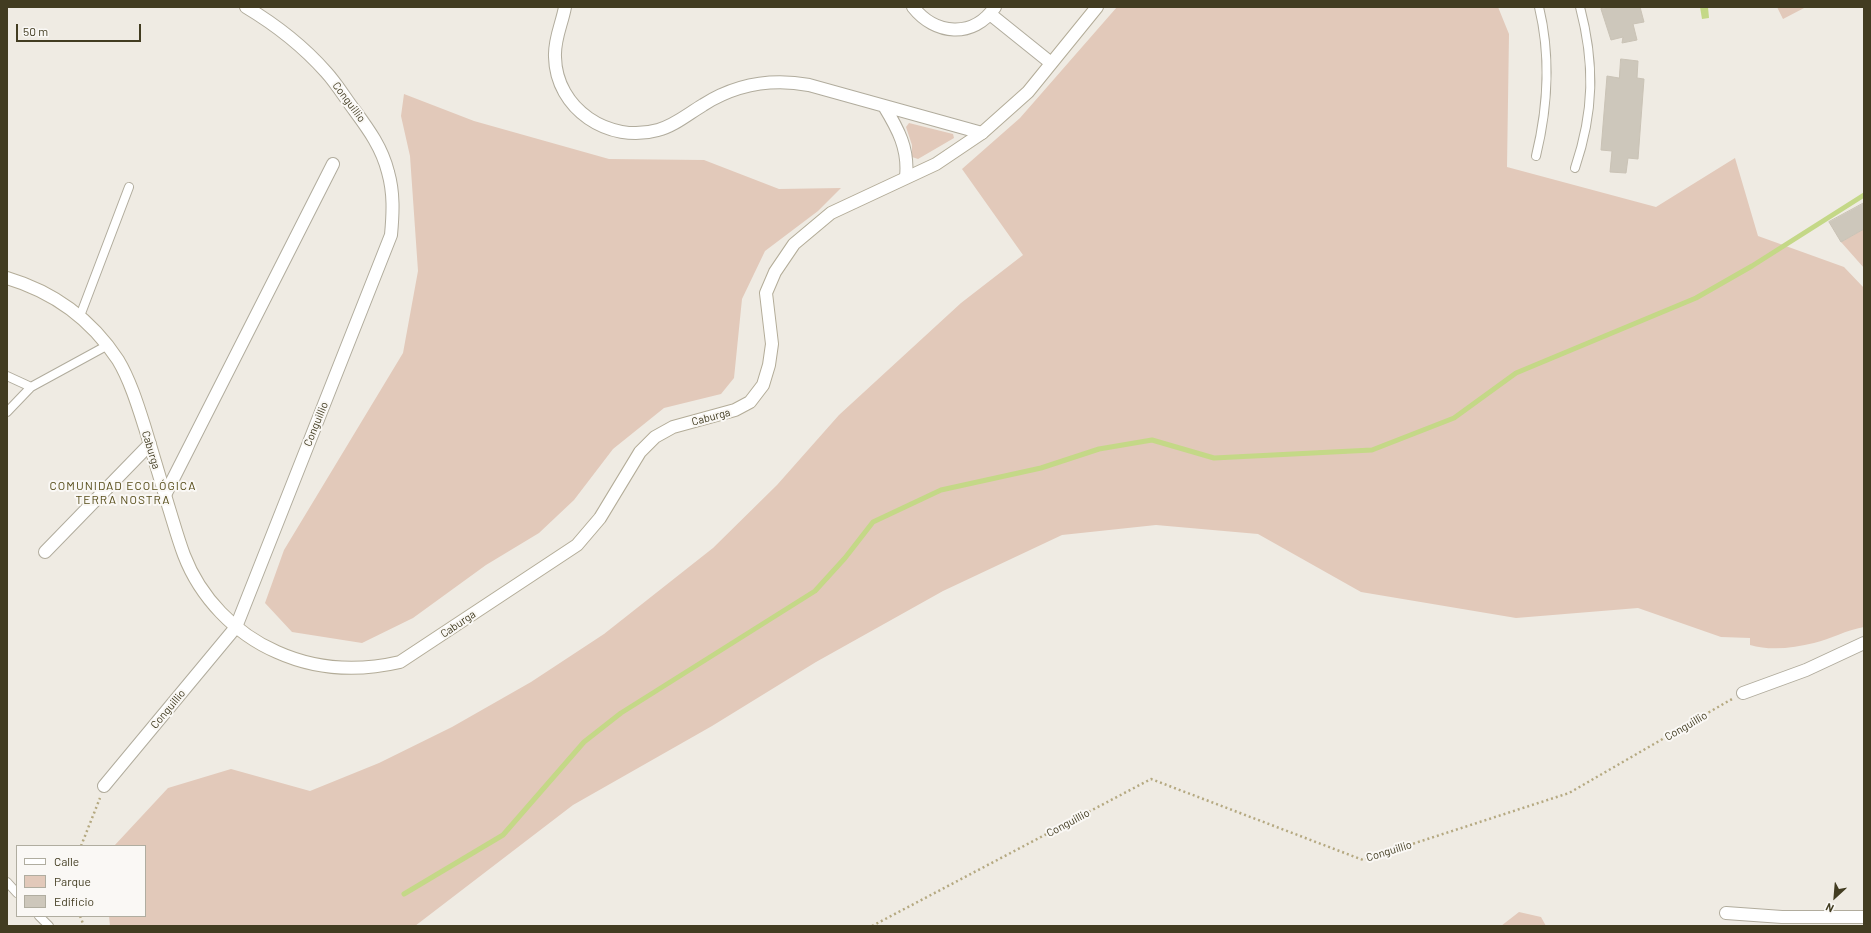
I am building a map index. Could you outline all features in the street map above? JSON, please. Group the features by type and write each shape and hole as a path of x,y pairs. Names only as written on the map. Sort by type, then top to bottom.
{"street":[{"name":"Conguillio","path":"104,786 236,627 391,235 393,219 392,187 388,171 376,140 326,72 309,54 288,35 246,7"},
{"path":"565,7 555,47 555,59 560,81 574,106 595,124 608,129 635,134 659,130 671,125 725,93 752,84 781,81 809,85 982,133"},
{"path":"913,7 927,21 945,29 965,28 983,20 992,10 1051,63"},
{"name":"Caburga","path":"7,278 44,292 80,316 108,345 119,362 137,404 184,554 191,571 211,601 236,627 270,649 288,657 324,667 363,669 400,662 577,545 600,518 640,452 655,437 673,427 735,410 746,404 757,394 767,376 772,344 766,293 775,272 794,244 832,213 936,164 982,133 1028,92 1097,7"},
{"path":"884,106 897,128 905,147 907,163 906,177"},
{"path":"165,495 333,164"},
{"path":"44,552 150,444"},
{"path":"1743,693 1806,670 1864,643"},
{"path":"1726,913 1782,918 1864,917"}],"lane":[{"path":"1536,156 1542,131 1547,80 1545,39 1540,7"},
{"path":"1575,168 1587,125 1592,80 1588,38 1580,7"},
{"path":"80,316 129,187"},
{"path":"7,412 31,387 108,345"},
{"path":"7,376 31,387"},
{"path":"7,882 16,892"},
{"path":"40,917 49,926"}],"path":[{"name":"Conguillio","path":"872,926 1151,779 1364,860 1569,793 1743,693"},
{"path":"81,845 104,786"}],"green space":[{"path":"1117,7 1498,7 1509,34 1507,167 1656,207 1735,158 1758,236 1844,267 1864,288 1864,627 1806,645 1766,648 1750,645 1750,638 1721,637 1638,608 1516,618 1361,592 1258,534 1156,525 1062,535 943,591 816,662 712,726 573,805 415,926 110,926 109,917 146,917 146,845 115,845 168,788 231,769 310,791 379,763 452,727 531,682 604,634 713,548 777,485 839,415 961,303 1023,255 962,169 1020,118"},
{"path":"1777,7 1806,7 1783,19"},
{"path":"404,94 474,121 609,159 704,160 779,189 841,188 818,211 765,251 742,299 734,378 721,394 664,408 613,449 574,500 539,533 486,565 413,618 362,643 292,632 265,603 284,550 403,353 418,271 410,156 401,116"},
{"path":"909,123 953,134 954,138 918,159 912,157 912,145 906,127"},
{"path":"1864,229 1864,268 1841,242"},
{"path":"1519,912 1541,917 1546,926 1501,926"}],"shaded area":[{"path":"1700,7 1708,7 1709,18 1702,19"}],"building":[{"path":"1610,7 1640,7 1644,22 1633,24 1637,40 1622,43 1623,37 1611,40 1601,9"},
{"path":"1621,59 1638,61 1637,78 1644,79 1638,159 1628,158 1626,173 1610,172 1612,151 1601,150 1607,76 1619,78"},
{"path":"1864,203 1864,229 1841,242 1829,222"}],"waterway":[{"path":"404,894 503,835 584,742 621,713 815,591 845,558 873,522 941,490 1041,468 1099,449 1152,440 1214,458 1372,450 1454,418 1516,373 1696,298 1752,266 1864,195"}],"district":[{"name":"COMUNIDAD ECOLÓGICA TERRA NOSTRA","path":"123,493"}]}
